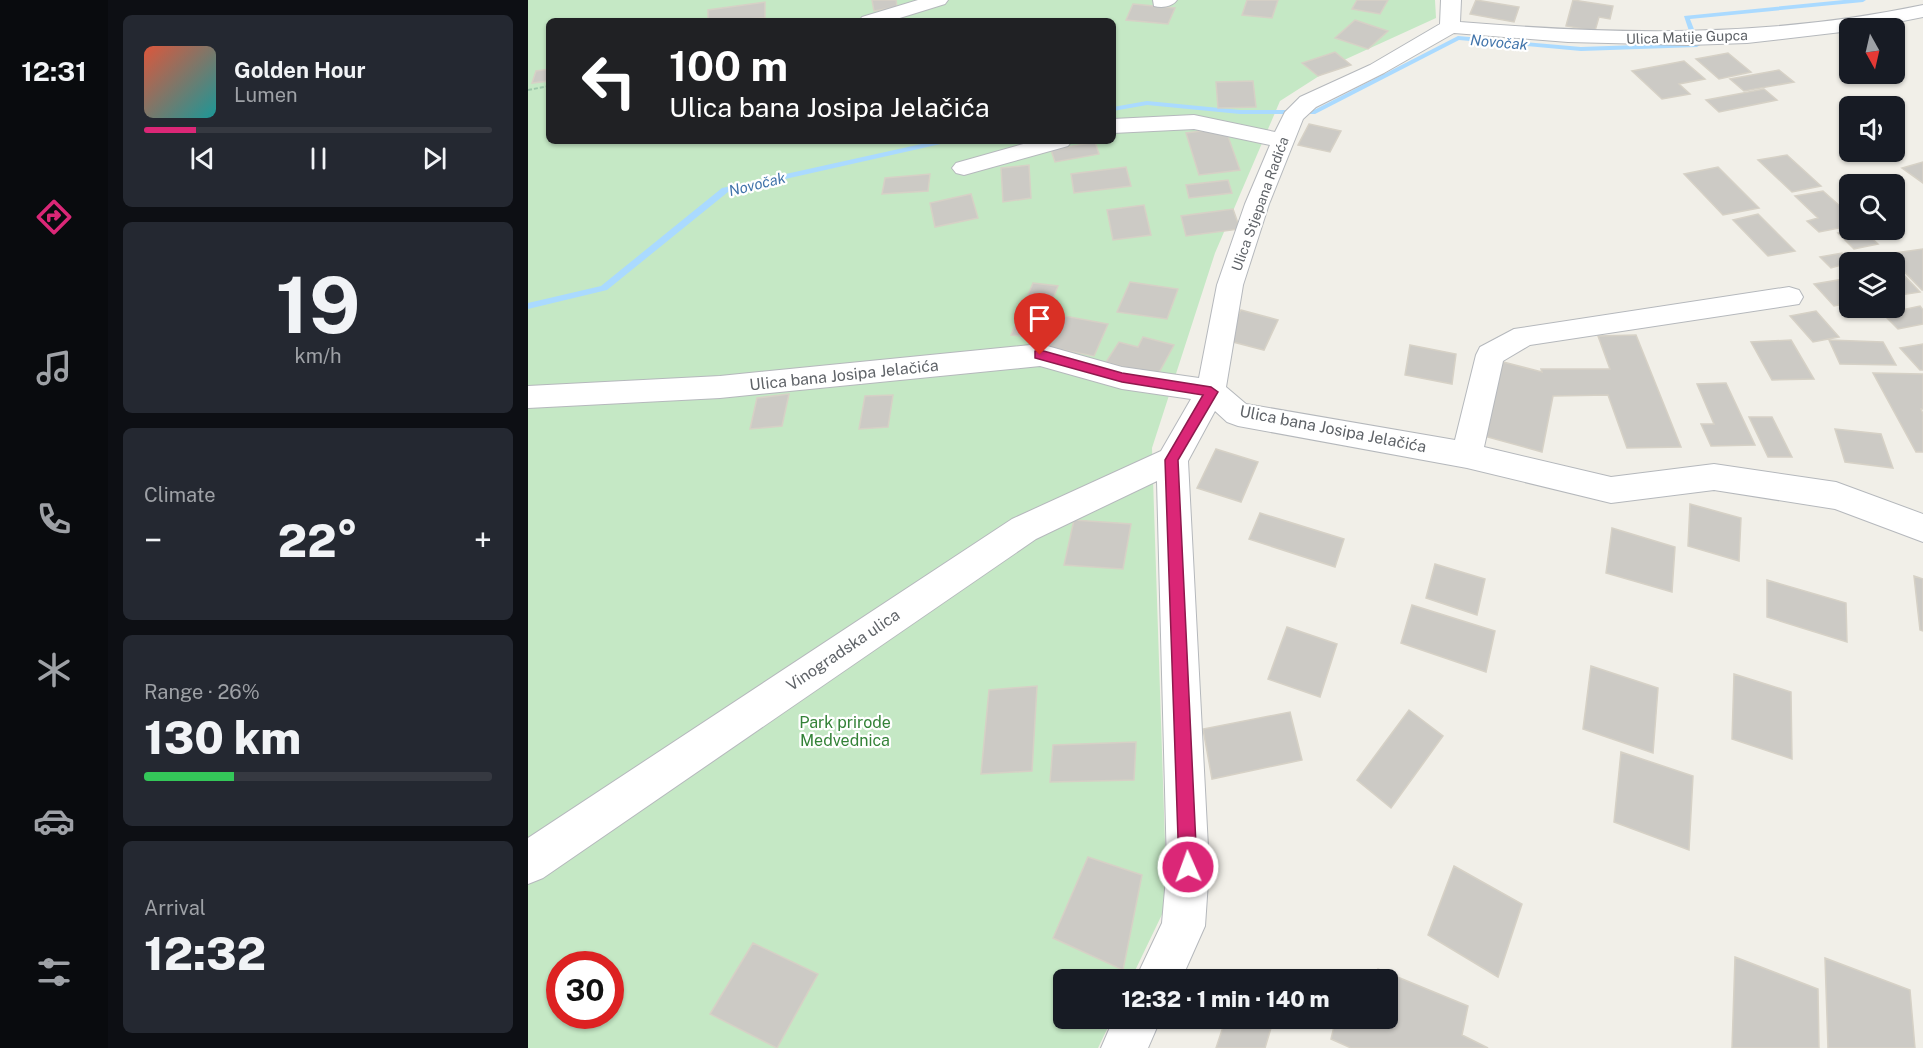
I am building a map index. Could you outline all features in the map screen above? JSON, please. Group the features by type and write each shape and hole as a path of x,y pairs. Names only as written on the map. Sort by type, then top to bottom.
{"street":[{"path":"879,18 938,0"},
{"path":"1450,27 1451,0"},
{"name":"Ulica Matije Gupca","path":"1450,27 1573,38 1670,39 1824,30 1923,11"},
{"name":"Ulica Stjepana Radića","path":"1172,460 1211,392 1230,285 1257,204 1283,141 1301,109 1450,27"},
{"path":"1116,126 1194,122 1283,141"},
{"path":"964,168 1049,144"},
{"path":"1467,455 1490,355 1524,336 1788,297"},
{"name":"Ulica bana Josipa Jelačića","path":"528,397 720,387 1040,355 1122,378 1211,392 1238,414 1467,455 1611,490 1714,477 1825,495 1923,528"},
{"path":"1162,969 1183,926 1188,867 1172,460"},
{"name":"Vinogradska ulica","path":"528,863 1024,530 1172,460"},
{"path":"1124,1048 1133,1029"}],"path":[{"path":"528,90 546,87"}],"green space":[{"name":"Park prirode Medvednica","path":"528,0 1435,0 1436,18 1344,60 1280,101 1215,253 1152,448 1167,904 1136,969 1053,969 1053,1029 1107,1029 1098,1048 528,1048"}],"building":[{"path":"872,0 896,0 897,7 874,11"},
{"path":"1247,0 1278,0 1272,18 1242,15"},
{"path":"1357,0 1388,0 1380,14 1352,9"},
{"path":"1476,0 1519,7 1514,22 1470,14"},
{"path":"1573,0 1613,6 1610,19 1599,17 1595,31 1566,26"},
{"path":"765,2 765,18 708,18 708,10"},
{"path":"1133,4 1175,8 1168,24 1126,20"},
{"path":"1355,20 1388,31 1368,49 1335,38"},
{"path":"1335,52 1351,65 1318,76 1302,63"},
{"path":"1728,53 1751,72 1719,79 1696,59"},
{"path":"1684,61 1705,79 1679,84 1690,94 1662,99 1632,71"},
{"path":"546,69 546,81 532,83 536,71"},
{"path":"1779,70 1794,82 1744,91 1730,79"},
{"path":"1253,81 1256,107 1218,108 1216,82"},
{"path":"1764,89 1777,100 1719,112 1706,100"},
{"path":"1309,124 1341,131 1330,152 1298,145"},
{"path":"1225,128 1240,170 1199,175 1186,133"},
{"path":"1096,144 1099,154 1055,162 1051,150"},
{"path":"1787,155 1821,186 1792,192 1758,160"},
{"path":"1923,162 1923,183 1902,168"},
{"path":"1029,165 1031,198 1003,202 1001,168"},
{"path":"1126,167 1131,186 1074,193 1071,174"},
{"path":"1718,167 1759,208 1723,215 1684,174"},
{"path":"930,174 928,191 882,194 885,178"},
{"path":"1228,180 1232,193 1189,198 1186,185"},
{"path":"1823,191 1839,205 1839,228 1819,232 1807,221 1818,218 1795,196"},
{"path":"971,194 978,218 935,227 930,203"},
{"path":"1144,205 1151,235 1113,240 1107,210"},
{"path":"1233,209 1240,229 1186,236 1181,216"},
{"path":"1758,214 1795,251 1768,256 1733,220"},
{"path":"1845,240 1874,240 1878,244 1854,249"},
{"path":"1923,249 1923,290 1905,273 1905,252 1901,252"},
{"path":"1839,254 1839,266 1831,268 1820,257"},
{"path":"1905,276 1920,292 1905,294"},
{"path":"1839,280 1839,305 1834,306 1814,284"},
{"path":"1130,282 1178,289 1167,319 1117,312"},
{"path":"1033,283 1058,286 1037,338 1011,335"},
{"path":"1920,306 1923,310 1923,324 1898,329 1887,318 1905,318 1905,309"},
{"path":"1241,310 1278,320 1264,350 1225,340"},
{"path":"1816,311 1839,337 1813,342 1790,316"},
{"path":"1059,315 1108,324 1094,356 1043,346"},
{"path":"1636,335 1681,447 1627,448 1608,395 1553,396 1542,452 1484,436 1503,362 1542,372 1541,369 1610,369 1598,336"},
{"path":"1143,337 1174,345 1157,376 1106,362 1119,342 1138,347"},
{"path":"1791,340 1814,379 1772,380 1751,342"},
{"path":"1829,340 1883,342 1896,365 1840,364"},
{"path":"1923,344 1923,370 1920,370 1900,348"},
{"path":"1410,345 1456,354 1452,384 1405,375"},
{"path":"1873,373 1923,374 1923,409 1921,409 1923,452 1916,452"},
{"path":"1726,383 1755,445 1711,446 1701,424 1714,424 1697,384"},
{"path":"789,394 782,426 750,429 757,398"},
{"path":"893,395 888,427 859,429 865,396"},
{"path":"1749,417 1772,417 1792,457 1768,457"},
{"path":"1835,429 1881,434 1893,468 1845,462"},
{"path":"1216,449 1258,462 1241,502 1197,488"},
{"path":"1690,504 1741,518 1739,561 1688,546"},
{"path":"1260,513 1344,539 1335,567 1249,539"},
{"path":"1074,520 1131,524 1123,569 1064,565"},
{"path":"1612,528 1675,547 1672,592 1606,573"},
{"path":"1435,564 1485,579 1477,615 1426,598"},
{"path":"1914,576 1923,579 1923,631 1920,630"},
{"path":"1767,580 1846,603 1847,642 1767,617"},
{"path":"1412,605 1495,631 1486,672 1401,643"},
{"path":"1287,627 1337,644 1320,697 1268,679"},
{"path":"1591,666 1658,688 1653,753 1583,729"},
{"path":"1734,674 1791,692 1792,759 1732,739"},
{"path":"1037,686 1032,771 981,774 989,690"},
{"path":"1409,710 1443,736 1391,808 1357,780"},
{"path":"1290,712 1302,760 1212,779 1203,729"},
{"path":"1136,742 1134,780 1050,782 1053,745"},
{"path":"1621,752 1693,776 1689,850 1614,822"},
{"path":"1088,857 1142,875 1123,969 1053,938"},
{"path":"1454,866 1522,904 1498,977 1428,935"},
{"path":"753,943 818,974 777,1048 710,1014"},
{"path":"1735,957 1818,989 1819,1048 1732,1048"},
{"path":"1825,958 1910,990 1915,1048 1828,1048"},
{"path":"1398,977 1468,1006 1462,1035 1488,1048 1351,1048 1331,1039 1333,1029 1398,1029"},
{"path":"1222,1029 1271,1029 1265,1048 1216,1048"}],"waterway":[{"name":"Novočak","path":"1116,108 1147,103 1240,112 1315,112 1458,38 1581,49 1697,45 1686,17 1863,0"},
{"name":"Novočak","path":"528,306 604,288 725,190 932,144"}],"route":[{"path":"1040,355 1122,378 1211,392 1172,460 1188,867"}]}
